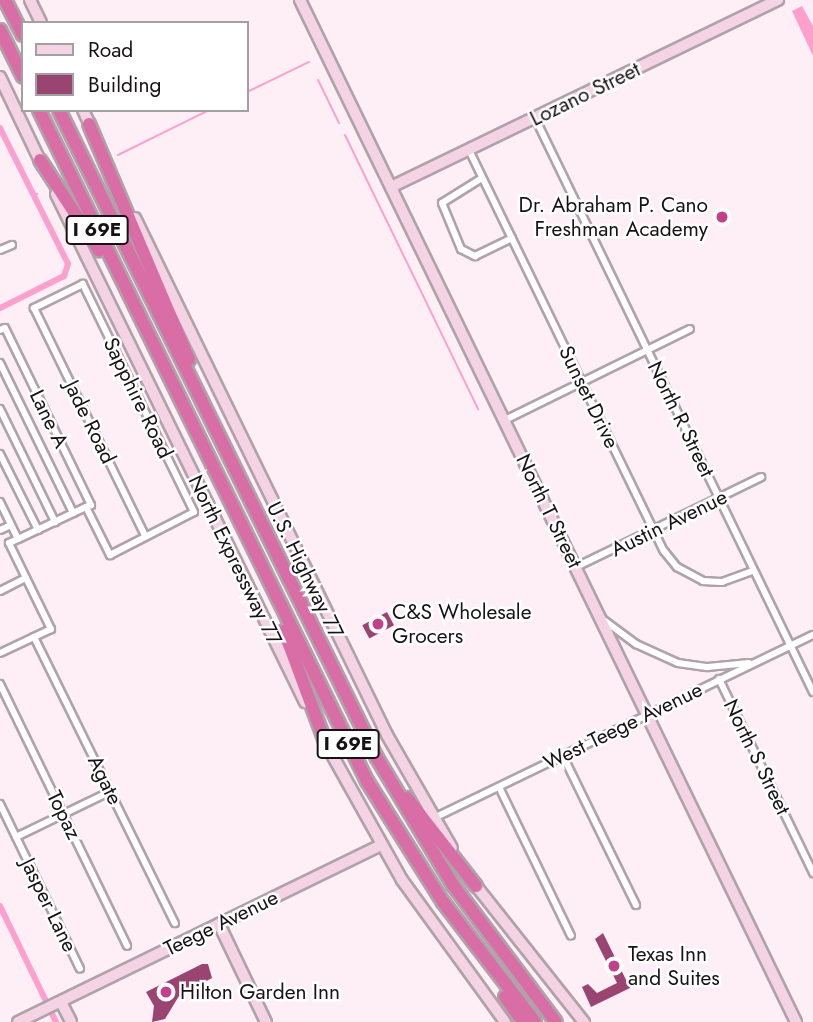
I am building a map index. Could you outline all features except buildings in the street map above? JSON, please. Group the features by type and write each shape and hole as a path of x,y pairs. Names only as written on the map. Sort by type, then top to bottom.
{"highway":[{"path":"5,0 21,31"},
{"path":"0,30 21,73"},
{"name":"U.S. Highway 77","path":"40,112 367,782 480,955 535,1022"},
{"name":"U.S. Highway 77","path":"61,112 377,758 416,828 500,952 556,1022"},
{"path":"89,124 229,457"},
{"path":"40,160 155,349"},
{"path":"238,521 328,749"},
{"path":"377,758 476,886"},
{"path":"500,952 566,1022"},
{"path":"480,955 523,1022"}],"main road":[{"path":"30,0 40,21"},
{"name":"North T Street","path":"300,0 796,1022"},
{"name":"Lozano Street","path":"391,187 778,0"},
{"name":"North Expressway 77","path":"0,77 328,749 381,845 500,1020"},
{"path":"84,112 383,728 476,886 584,1022"},
{"name":"Teege Avenue","path":"18,1022 381,845"},
{"path":"219,924 266,1022"},
{"path":"59,1003 71,1022"}],"street":[{"name":"North R Street","path":"534,118 813,692"},
{"name":"Sunset Drive","path":"469,150 654,530 674,564 696,579 719,582 754,571"},
{"path":"482,178 442,203 461,249 475,256 512,239"},
{"path":"0,250 12,245"},
{"name":"Jade Road","path":"83,284 34,308 145,536"},
{"name":"Sapphire Road","path":"83,284 194,512 145,536"},
{"name":"Lane A","path":"2,329 91,505 86,507"},
{"path":"505,420 690,329"},
{"path":"0,363 73,513"},
{"path":"0,409 55,522"},
{"path":"0,454 38,530"},
{"name":"Austin Avenue","path":"576,567 761,477"},
{"path":"0,502 18,539"},
{"path":"0,653 51,629 9,543 86,507 110,555 145,536"},
{"path":"0,530 11,525"},
{"path":"0,591 26,578"},
{"path":"601,618 636,643 678,663 708,667 757,662"},
{"name":"West Teege Avenue","path":"434,818 813,635"},
{"name":"Agate","path":"34,637 175,923"},
{"name":"North S Street","path":"719,680 813,873"},
{"name":"Topaz","path":"0,684 127,946"},
{"path":"563,756 636,905"},
{"path":"499,787 571,936"},
{"path":"16,837 111,791"},
{"name":"Jasper Lane","path":"0,804 80,969"}],"shaded area":[{"path":"802,6 813,26 813,56 792,11"}],"waterway":[{"path":"248,92 309,62"},
{"path":"318,80 339,123"},
{"path":"118,155 205,112"},
{"path":"0,128 68,264 64,276 0,308"},
{"path":"345,135 478,409"},
{"path":"0,906 56,1022"}],"place":[{"name":"Dr. Abraham P. Cano Freshman Academy","path":"722,217"},
{"name":"C&S Wholesale Grocers","path":"378,624"},
{"name":"Texas Inn and Suites","path":"614,966"},
{"name":"Hilton Garden Inn","path":"166,992"}]}
